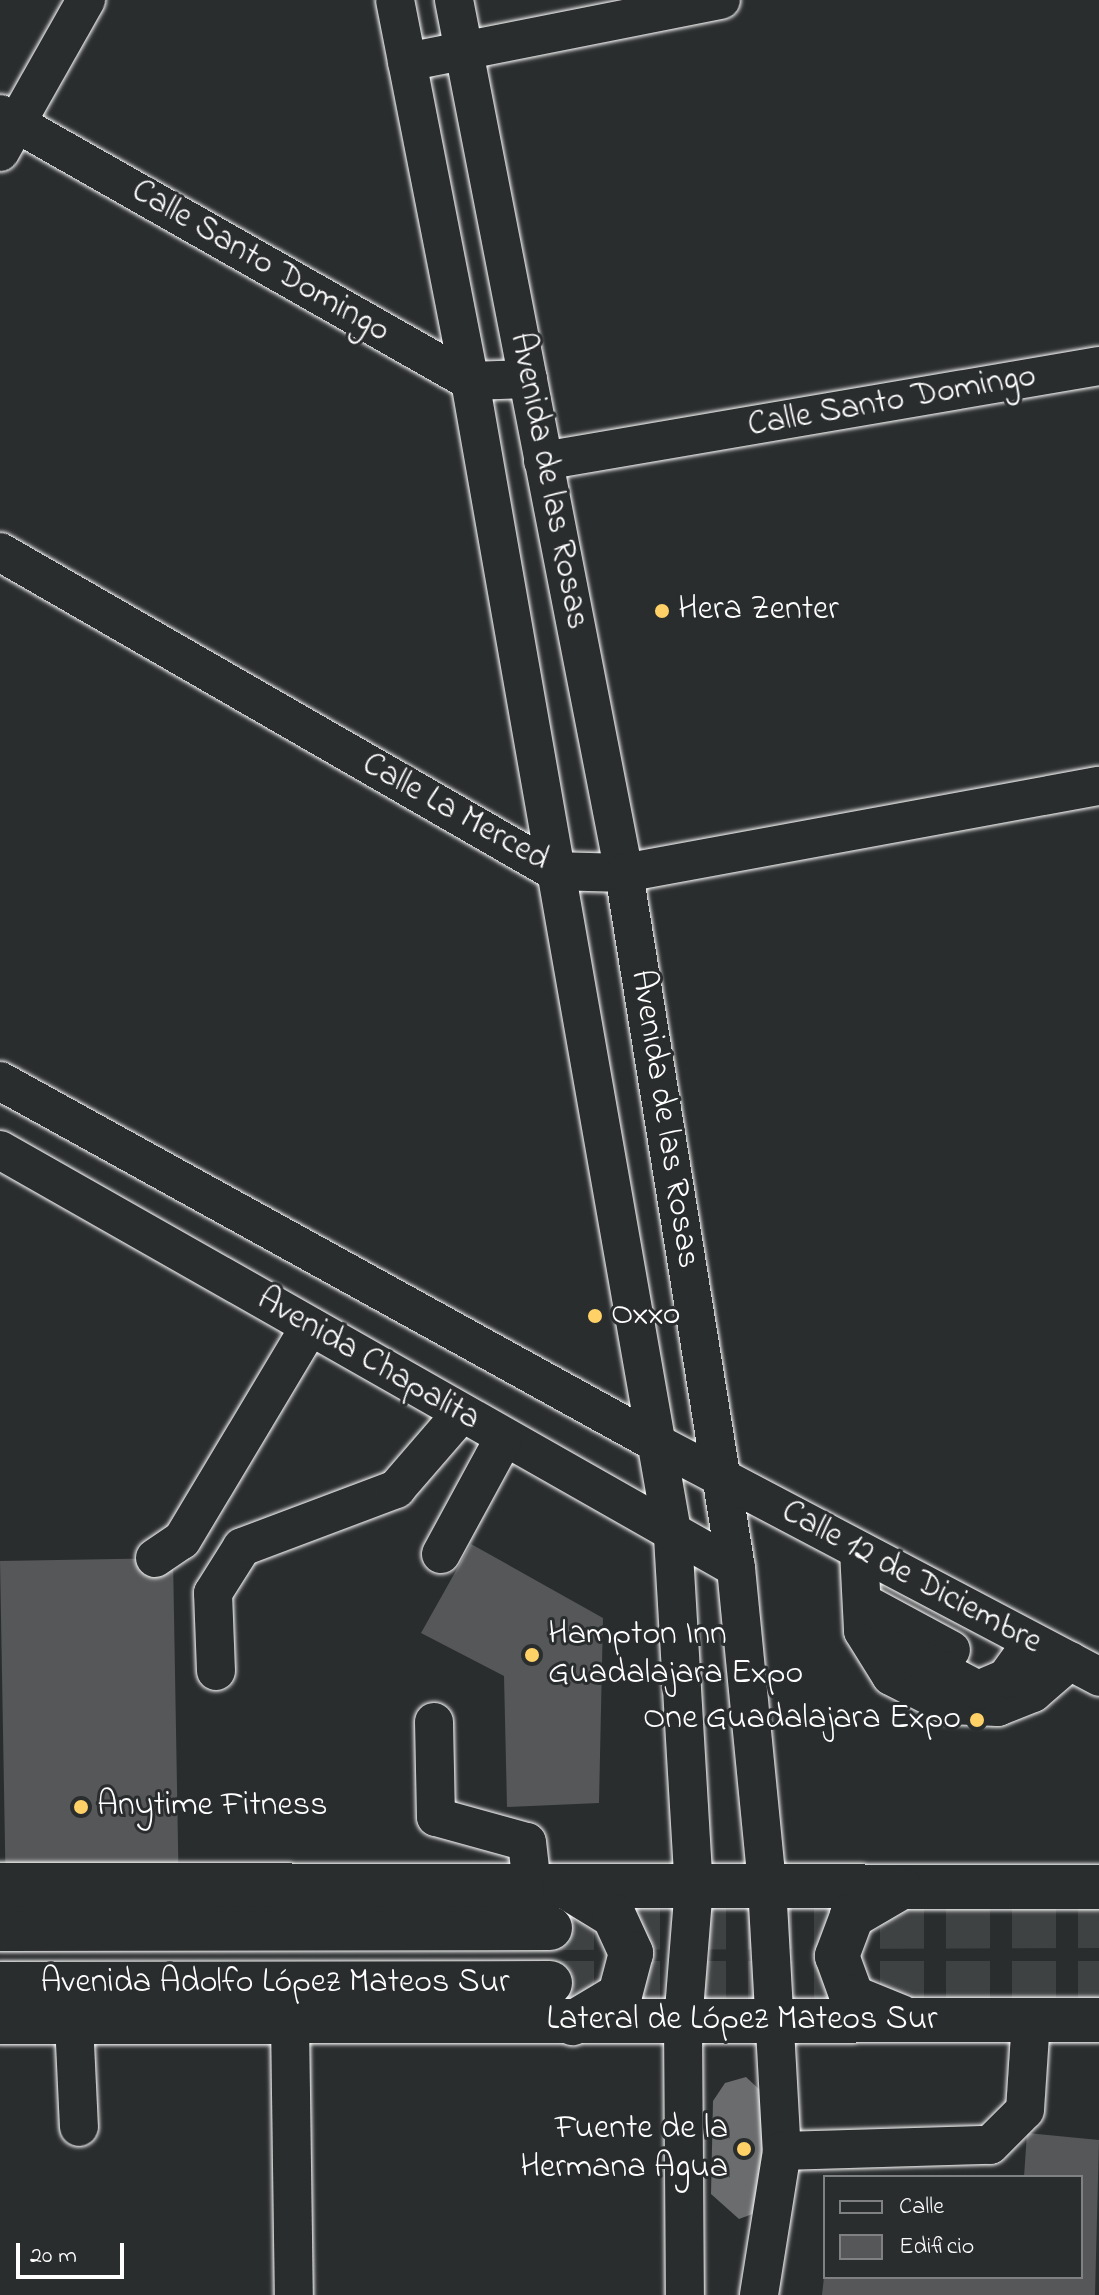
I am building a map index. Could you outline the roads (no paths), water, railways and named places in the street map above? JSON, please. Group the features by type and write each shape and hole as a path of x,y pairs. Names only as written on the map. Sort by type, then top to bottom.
{"main road":[{"path":"0,1885 1099,1887"},
{"path":"548,1886 614,1916 631,1953 620,1995 573,2023"},
{"path":"900,1888 852,1916 837,1956 852,1997 909,2019"},
{"name":"Avenida Adolfo López Mateos Sur","path":"0,1929 550,1928"},
{"name":"Avenida Adolfo López Mateos Sur","path":"0,1984 550,1983"},
{"name":"Lateral de López Mateos Sur","path":"0,2022 774,2025 909,2019 1099,2020"}],"street":[{"path":"5,130 86,0"},
{"name":"Avenida de las Rosas","path":"395,0 470,381 673,1537 694,1886 683,2023 685,2295"},
{"name":"Avenida de las Rosas","path":"454,0 624,873 736,1568 767,1886 782,2151 759,2295"},
{"path":"407,62 721,0"},
{"name":"Calle Santo Domingo","path":"5,130 470,381"},
{"name":"Calle Santo Domingo","path":"543,461 1099,366"},
{"path":"470,381 528,379"},
{"name":"Calle La Merced","path":"0,552 554,871 624,873 1099,786"},
{"name":"Avenida Chapalita","path":"0,1081 723,1480"},
{"name":"Avenida Chapalita","path":"0,1150 127,1220 673,1537 736,1568"},
{"path":"127,1220 156,1167"},
{"path":"155,1558 182,1540 310,1326"},
{"path":"216,1671 213,1593 242,1547 396,1489 461,1414"},
{"path":"441,1554 504,1438"},
{"name":"Calle 12 de Diciembre","path":"723,1480 1084,1669"},
{"path":"859,1551 863,1631 891,1676 948,1705 998,1707 1084,1669"},
{"path":"862,1602 971,1661"},
{"path":"904,1651 978,1690 1006,1678 1032,1642"},
{"path":"434,1722 436,1817 527,1842 548,1886"},
{"path":"782,2151 990,2145 1025,2110 1031,2020"},
{"path":"74,2022 79,2127"},
{"path":"290,2022 294,2295"}],"tunnel":[{"path":"550,1928 1099,1926"},
{"path":"550,1983 1099,1983"}],"place":[{"name":"Hera Zenter","path":"662,611"},
{"name":"Oxxo","path":"595,1316"},
{"name":"Hampton Inn Guadalajara Expo","path":"532,1655"},
{"name":"One Guadalajara Expo","path":"977,1720"},
{"name":"Anytime Fitness","path":"81,1807"},
{"name":"Fuente de la Hermana Agua","path":"744,2149"}]}
